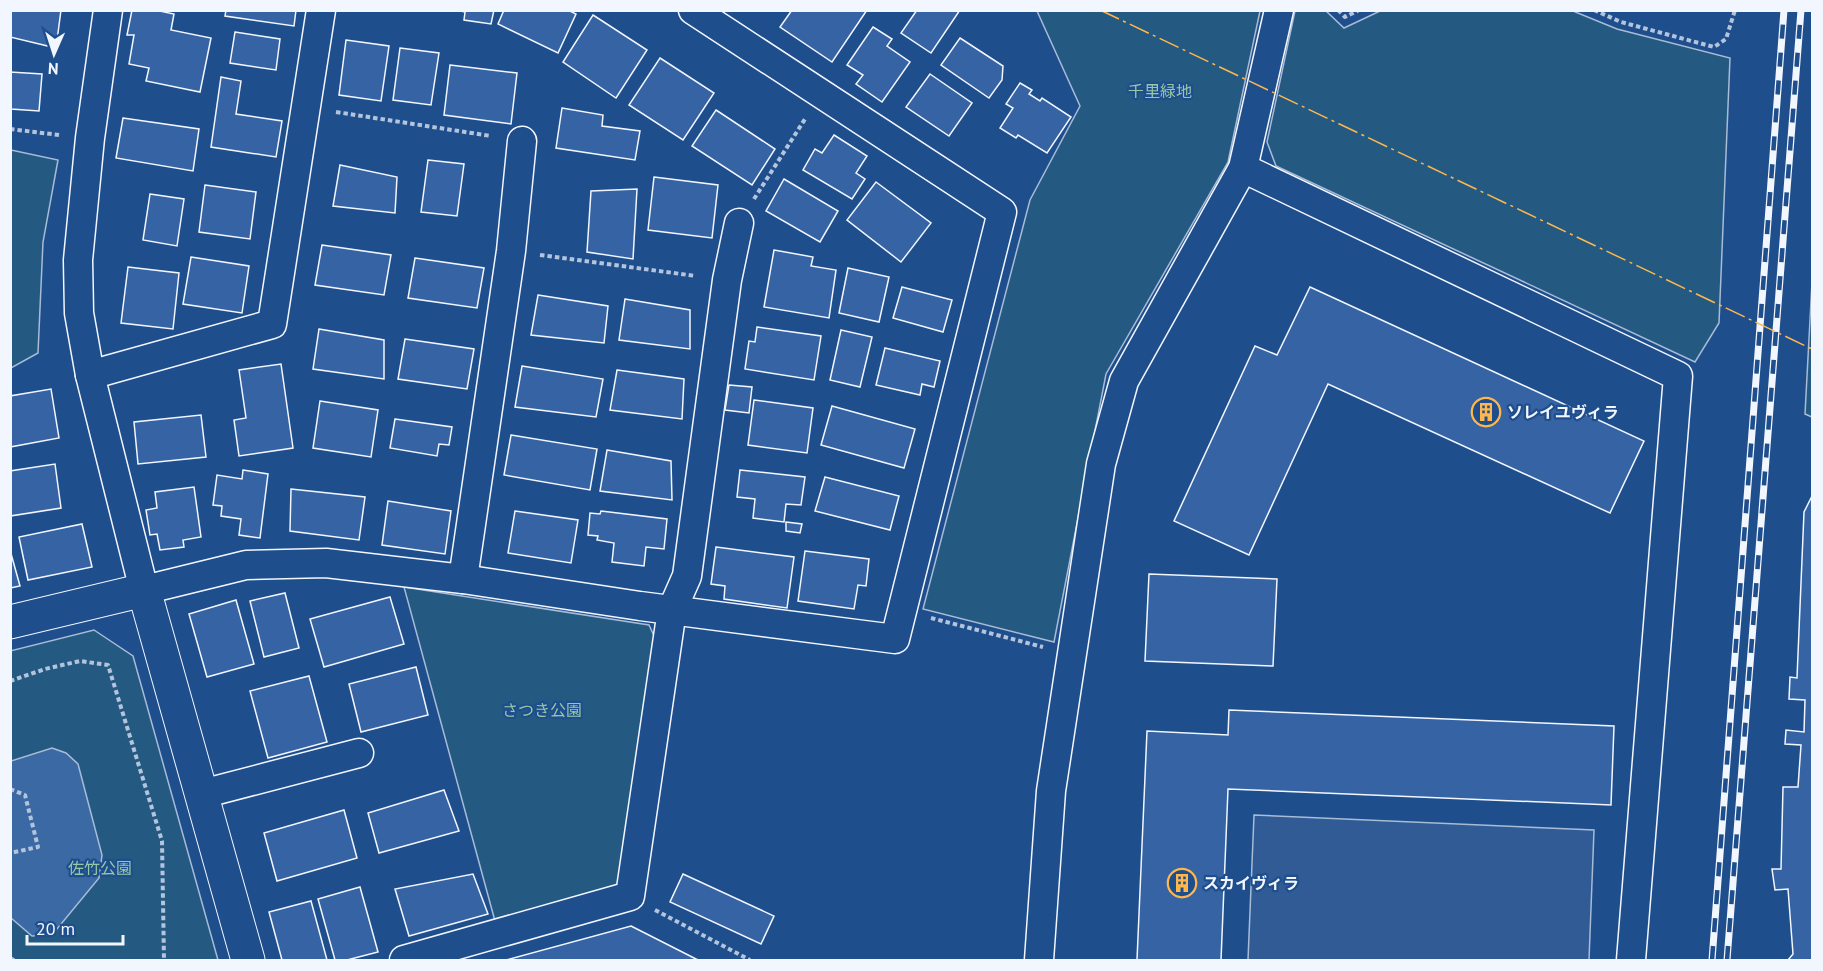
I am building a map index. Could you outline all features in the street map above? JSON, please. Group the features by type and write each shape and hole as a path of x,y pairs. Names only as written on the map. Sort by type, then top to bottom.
{"street":[{"path":"108,10 90,138 78,260 79,313 90,375 144,590 248,960"},
{"path":"90,375 272,324 321,10"},
{"path":"10,622 246,565 326,563 463,579 672,610 895,639 1002,212 693,10"},
{"path":"1039,960 1051,791 1101,464 1124,381 1243,168 1279,10"},
{"path":"463,579 511,251 522,141"},
{"path":"1243,168 1678,376 1631,960"},
{"path":"404,960 630,896 672,610 687,576 727,280 739,223"},
{"path":"202,794 359,753"}],"path":[{"path":"1338,10 1345,17 1359,10"},
{"path":"1594,10 1621,22 1714,47 1726,39 1735,10"},
{"path":"739,223 822,93"},
{"path":"305,108 522,141"},
{"path":"10,129 90,138"},
{"path":"511,251 727,280"},
{"path":"902,611 1044,648"},
{"path":"10,681 45,669 80,661 108,665 162,841 164,960"},
{"path":"10,789 25,795 38,846 10,853"},
{"path":"658,912 750,960"},
{"path":"10,958 14,960"}],"green space":[{"name":"千里緑地","path":"1037,11 1260,11 1228,162 1106,374 1054,642 923,609 1030,200 1080,106"},
{"path":"1295,11 1326,11 1344,28 1380,11 1573,11 1617,29 1730,58 1719,323 1695,362 1276,166 1267,142"},
{"path":"11,150 58,160 43,242 38,353 11,368"},
{"path":"1812,282 1812,417 1805,414"},
{"name":"さつき公園","path":"404,587 649,625 655,638 619,883 608,894 495,921"},
{"name":"佐竹公園","path":"94,630 133,656 218,960 11,960 10,651"}],"shaded area":[{"path":"52,748 66,753 78,764 102,855 99,878 52,935 32,936 11,918 11,761"},
{"path":"1254,815 1594,830 1589,960 1248,960"}],"building":[{"path":"10,10 61,10 56,48 10,37"},
{"path":"132,10 155,10 174,14 171,30 211,38 200,92 146,81 149,68 129,64 134,35 127,35"},
{"path":"226,10 296,10 294,26 225,16"},
{"path":"457,10 494,10 491,24 464,20 465,12"},
{"path":"504,10 568,10 576,14 558,53 498,24"},
{"path":"792,10 867,10 832,62 780,27"},
{"path":"917,10 960,10 931,53 901,33"},
{"path":"593,15 647,50 616,98 563,62"},
{"path":"873,27 892,39 887,46 910,62 882,102 856,84 863,75 847,65"},
{"path":"235,32 280,39 276,70 230,63"},
{"path":"960,38 1003,66 1002,80 989,98 941,65"},
{"path":"346,40 389,46 381,101 339,95"},
{"path":"400,48 439,53 431,105 393,100"},
{"path":"660,58 714,93 683,140 629,105"},
{"path":"450,65 517,73 511,124 444,115"},
{"path":"10,72 42,74 39,111 11,109"},
{"path":"930,74 972,103 949,136 906,107"},
{"path":"221,77 241,81 236,114 282,121 276,157 211,147"},
{"path":"1020,83 1032,90 1029,94 1040,101 1042,98 1071,117 1047,153 1018,135 1016,138 1000,128 1013,108 1006,104"},
{"path":"562,108 603,115 602,126 640,131 635,160 556,148"},
{"path":"716,110 775,149 752,185 692,146"},
{"path":"123,118 199,129 193,171 116,158"},
{"path":"834,135 867,156 856,173 865,179 852,199 803,170 815,149 822,153"},
{"path":"428,160 464,164 457,216 421,212"},
{"path":"340,165 397,177 395,213 333,206"},
{"path":"654,177 718,185 712,238 648,230"},
{"path":"784,179 838,211 820,242 766,211"},
{"path":"876,182 931,223 901,262 847,220"},
{"path":"205,185 256,192 250,239 199,232"},
{"path":"637,189 633,259 587,252 591,191"},
{"path":"150,194 184,199 177,246 143,240"},
{"path":"322,245 391,255 384,295 315,285"},
{"path":"774,250 813,257 811,266 836,270 829,318 764,307"},
{"path":"191,257 249,266 242,313 183,304"},
{"path":"415,258 484,268 477,308 408,298"},
{"path":"128,267 179,273 173,329 121,323"},
{"path":"848,268 889,277 879,322 839,313"},
{"path":"902,287 952,300 943,332 893,318"},
{"name":"ソレイユヴィラ","path":"1310,287 1644,441 1610,513 1328,384 1249,555 1174,521 1255,346 1277,355"},
{"path":"538,295 608,306 604,343 531,335"},
{"path":"625,299 690,310 690,349 619,340"},
{"path":"757,327 821,336 814,380 745,369 749,341 755,342"},
{"path":"319,329 384,340 384,379 313,369"},
{"path":"841,330 872,337 860,387 830,380"},
{"path":"405,339 474,349 467,389 398,379"},
{"path":"885,348 940,361 934,387 922,384 920,395 876,385"},
{"path":"281,364 293,448 239,456 234,420 246,418 239,370"},
{"path":"522,366 603,379 596,417 515,407"},
{"path":"617,370 684,379 682,419 610,410"},
{"path":"729,385 752,387 749,413 725,410"},
{"path":"51,389 59,438 10,447 10,396"},
{"path":"754,400 813,408 807,453 748,445"},
{"path":"320,401 378,410 371,457 313,448"},
{"path":"832,406 915,429 904,468 821,445"},
{"path":"201,415 206,457 138,464 134,422"},
{"path":"395,419 452,427 449,445 439,444 437,456 390,448"},
{"path":"511,435 597,449 590,490 504,475"},
{"path":"607,450 671,461 672,500 600,491"},
{"path":"55,464 61,508 10,516 10,471"},
{"path":"243,470 268,474 260,538 239,535 241,519 221,516 222,506 213,505 217,475 242,479"},
{"path":"740,470 805,477 801,505 786,504 784,522 753,518 755,499 737,497"},
{"path":"825,477 899,496 890,530 815,511"},
{"path":"194,487 201,537 183,540 184,547 160,550 157,534 150,535 146,510 157,508 155,492"},
{"path":"291,489 365,497 359,540 290,531"},
{"path":"1812,496 1812,960 1788,960 1793,954 1788,889 1775,890 1772,869 1781,869 1783,787 1798,787 1801,745 1785,744 1786,730 1804,732 1805,700 1789,699 1790,677 1797,678 1804,512"},
{"path":"388,501 451,511 445,554 382,545"},
{"path":"515,511 578,520 571,563 508,553"},
{"path":"601,511 667,519 664,549 646,547 644,566 612,562 614,543 597,540 598,536 588,535 590,513 600,514"},
{"path":"786,522 802,524 800,533 786,531"},
{"path":"82,524 92,567 28,580 19,537"},
{"path":"716,547 794,557 787,608 724,599 725,586 711,584"},
{"path":"10,550 20,586 10,588"},
{"path":"805,551 869,559 866,586 858,585 854,609 798,601"},
{"path":"1149,574 1277,579 1273,666 1145,661"},
{"path":"285,593 299,648 264,657 250,601"},
{"path":"390,597 404,644 324,667 310,619"},
{"path":"236,600 254,664 207,677 189,614"},
{"path":"416,667 428,715 361,732 349,684"},
{"path":"309,676 327,742 268,758 250,691"},
{"name":"スカイヴィラ","path":"1229,710 1614,726 1611,805 1228,789 1221,960 1137,960 1147,731 1228,735"},
{"path":"444,790 459,831 379,853 368,813"},
{"path":"344,810 357,858 277,881 264,833"},
{"path":"473,874 488,914 409,936 395,889"},
{"path":"683,874 774,916 761,944 670,902"},
{"path":"360,887 378,952 347,960 335,960 318,899"},
{"path":"311,901 327,960 282,960 269,912"},
{"path":"631,926 698,960 506,960"}],"railway":[{"path":"1712,960 1784,10"},
{"path":"1727,960 1801,10"}],"power":[{"path":"1100,10 1812,349"}],"place":[{"name":"ソレイユヴィラ","path":"1486,412"},
{"name":"スカイヴィラ","path":"1182,883"}]}
